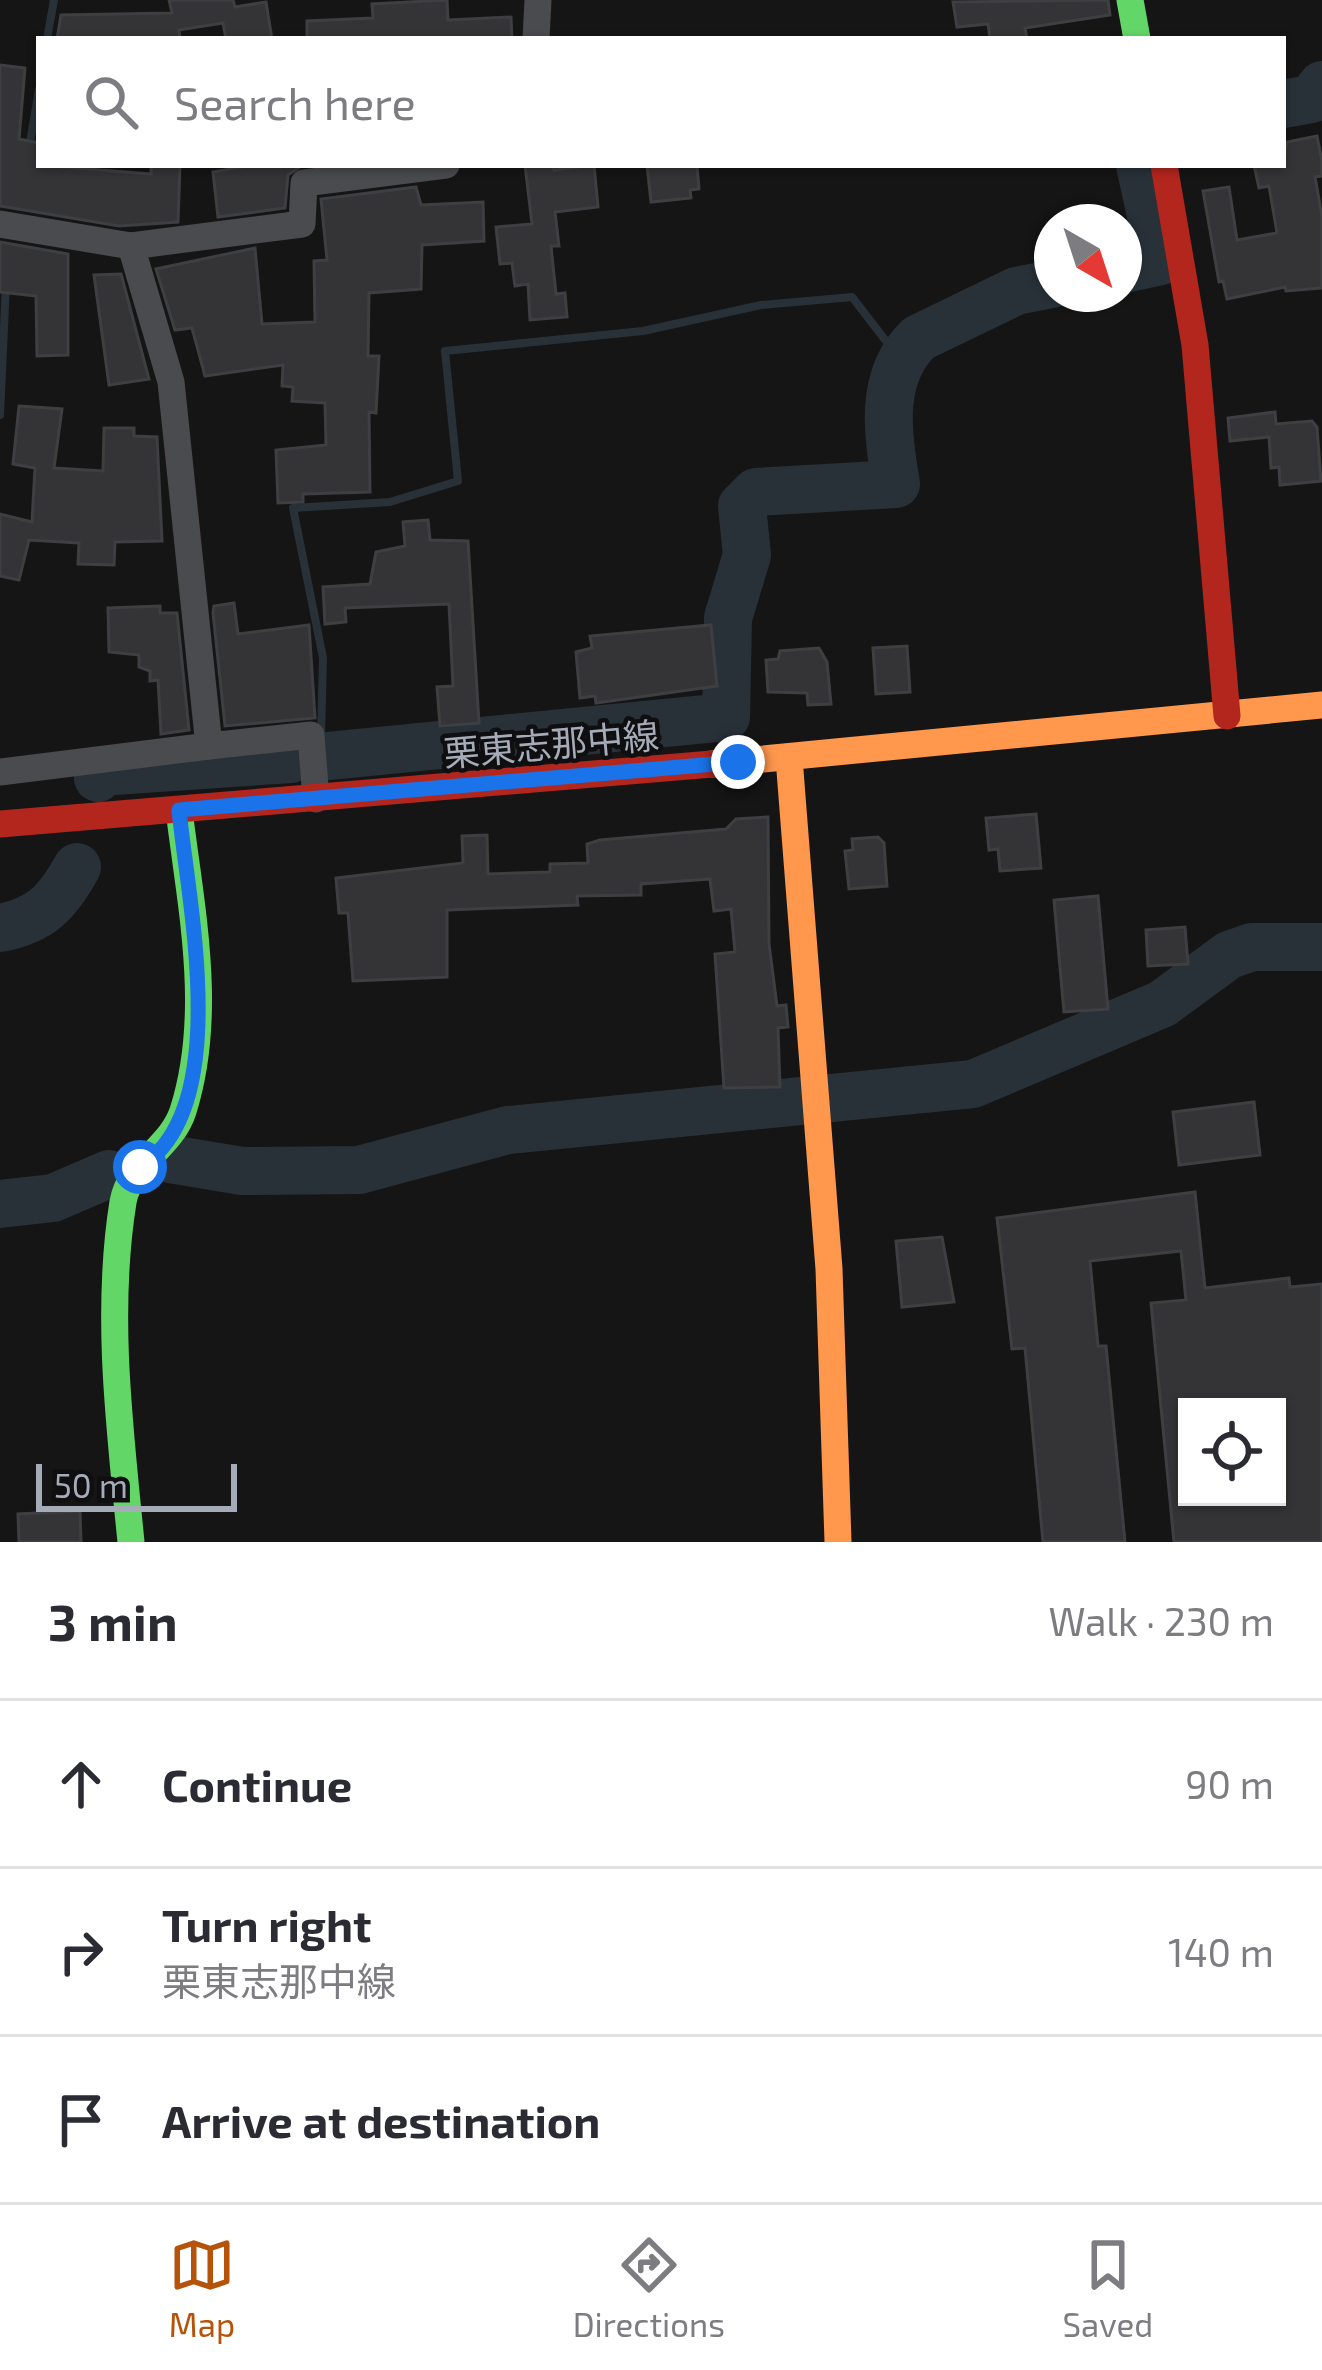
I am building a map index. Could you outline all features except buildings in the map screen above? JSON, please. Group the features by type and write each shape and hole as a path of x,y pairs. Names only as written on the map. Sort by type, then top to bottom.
{"street":[{"path":"536,36 538,0"},
{"path":"1130,0 1136,36"},
{"path":"0,224 131,246 302,224 304,183 422,168"},
{"path":"1165,168 1195,345 1227,716"},
{"path":"131,246 171,382 209,746"},
{"name":"栗東志那中線","path":"0,824 789,758 1322,705"},
{"path":"0,772 311,734 316,800"},
{"path":"789,758 829,1269 838,1542"},
{"path":"131,1542 117,1309 124,1198 129,1178 158,1156 182,1115 196,1057 199,1008 179,810"}],"waterway":[{"path":"48,36 54,0"},
{"path":"1286,103 1311,99 1322,85"},
{"path":"29,149 36,107"},
{"path":"1141,168 1161,261 1142,265"},
{"path":"0,415 6,284"},
{"path":"318,757 726,717 728,618 747,555 742,506 756,492 896,484 889,407 906,353 919,338 1016,291 1034,288"},
{"path":"321,737 323,658 293,508 390,502 458,481 445,351 643,331 761,305 852,297 886,341 907,350"},
{"path":"98,778 99,772 291,759"},
{"path":"0,928 46,908 77,867"},
{"path":"170,1159 242,1171 359,1170 508,1130 973,1084 1162,1004 1229,955 1252,947 1322,947"},
{"path":"0,1204 53,1198 109,1174"}],"traffic: fast":[{"path":"1130,0 1136,36"},
{"path":"131,1542 115,1329 123,1202 134,1177 170,1135 183,1111 197,1037 194,923 179,810"}],"traffic: slow":[{"path":"712,764 1322,705"},
{"path":"789,758 829,1269 838,1542"}],"traffic: jam":[{"path":"1165,168 1195,345 1227,716"},
{"path":"0,824 712,764"}],"route":[{"path":"140,1167 158,1156 173,1135 196,1057 199,1008 179,810 738,762"}]}
